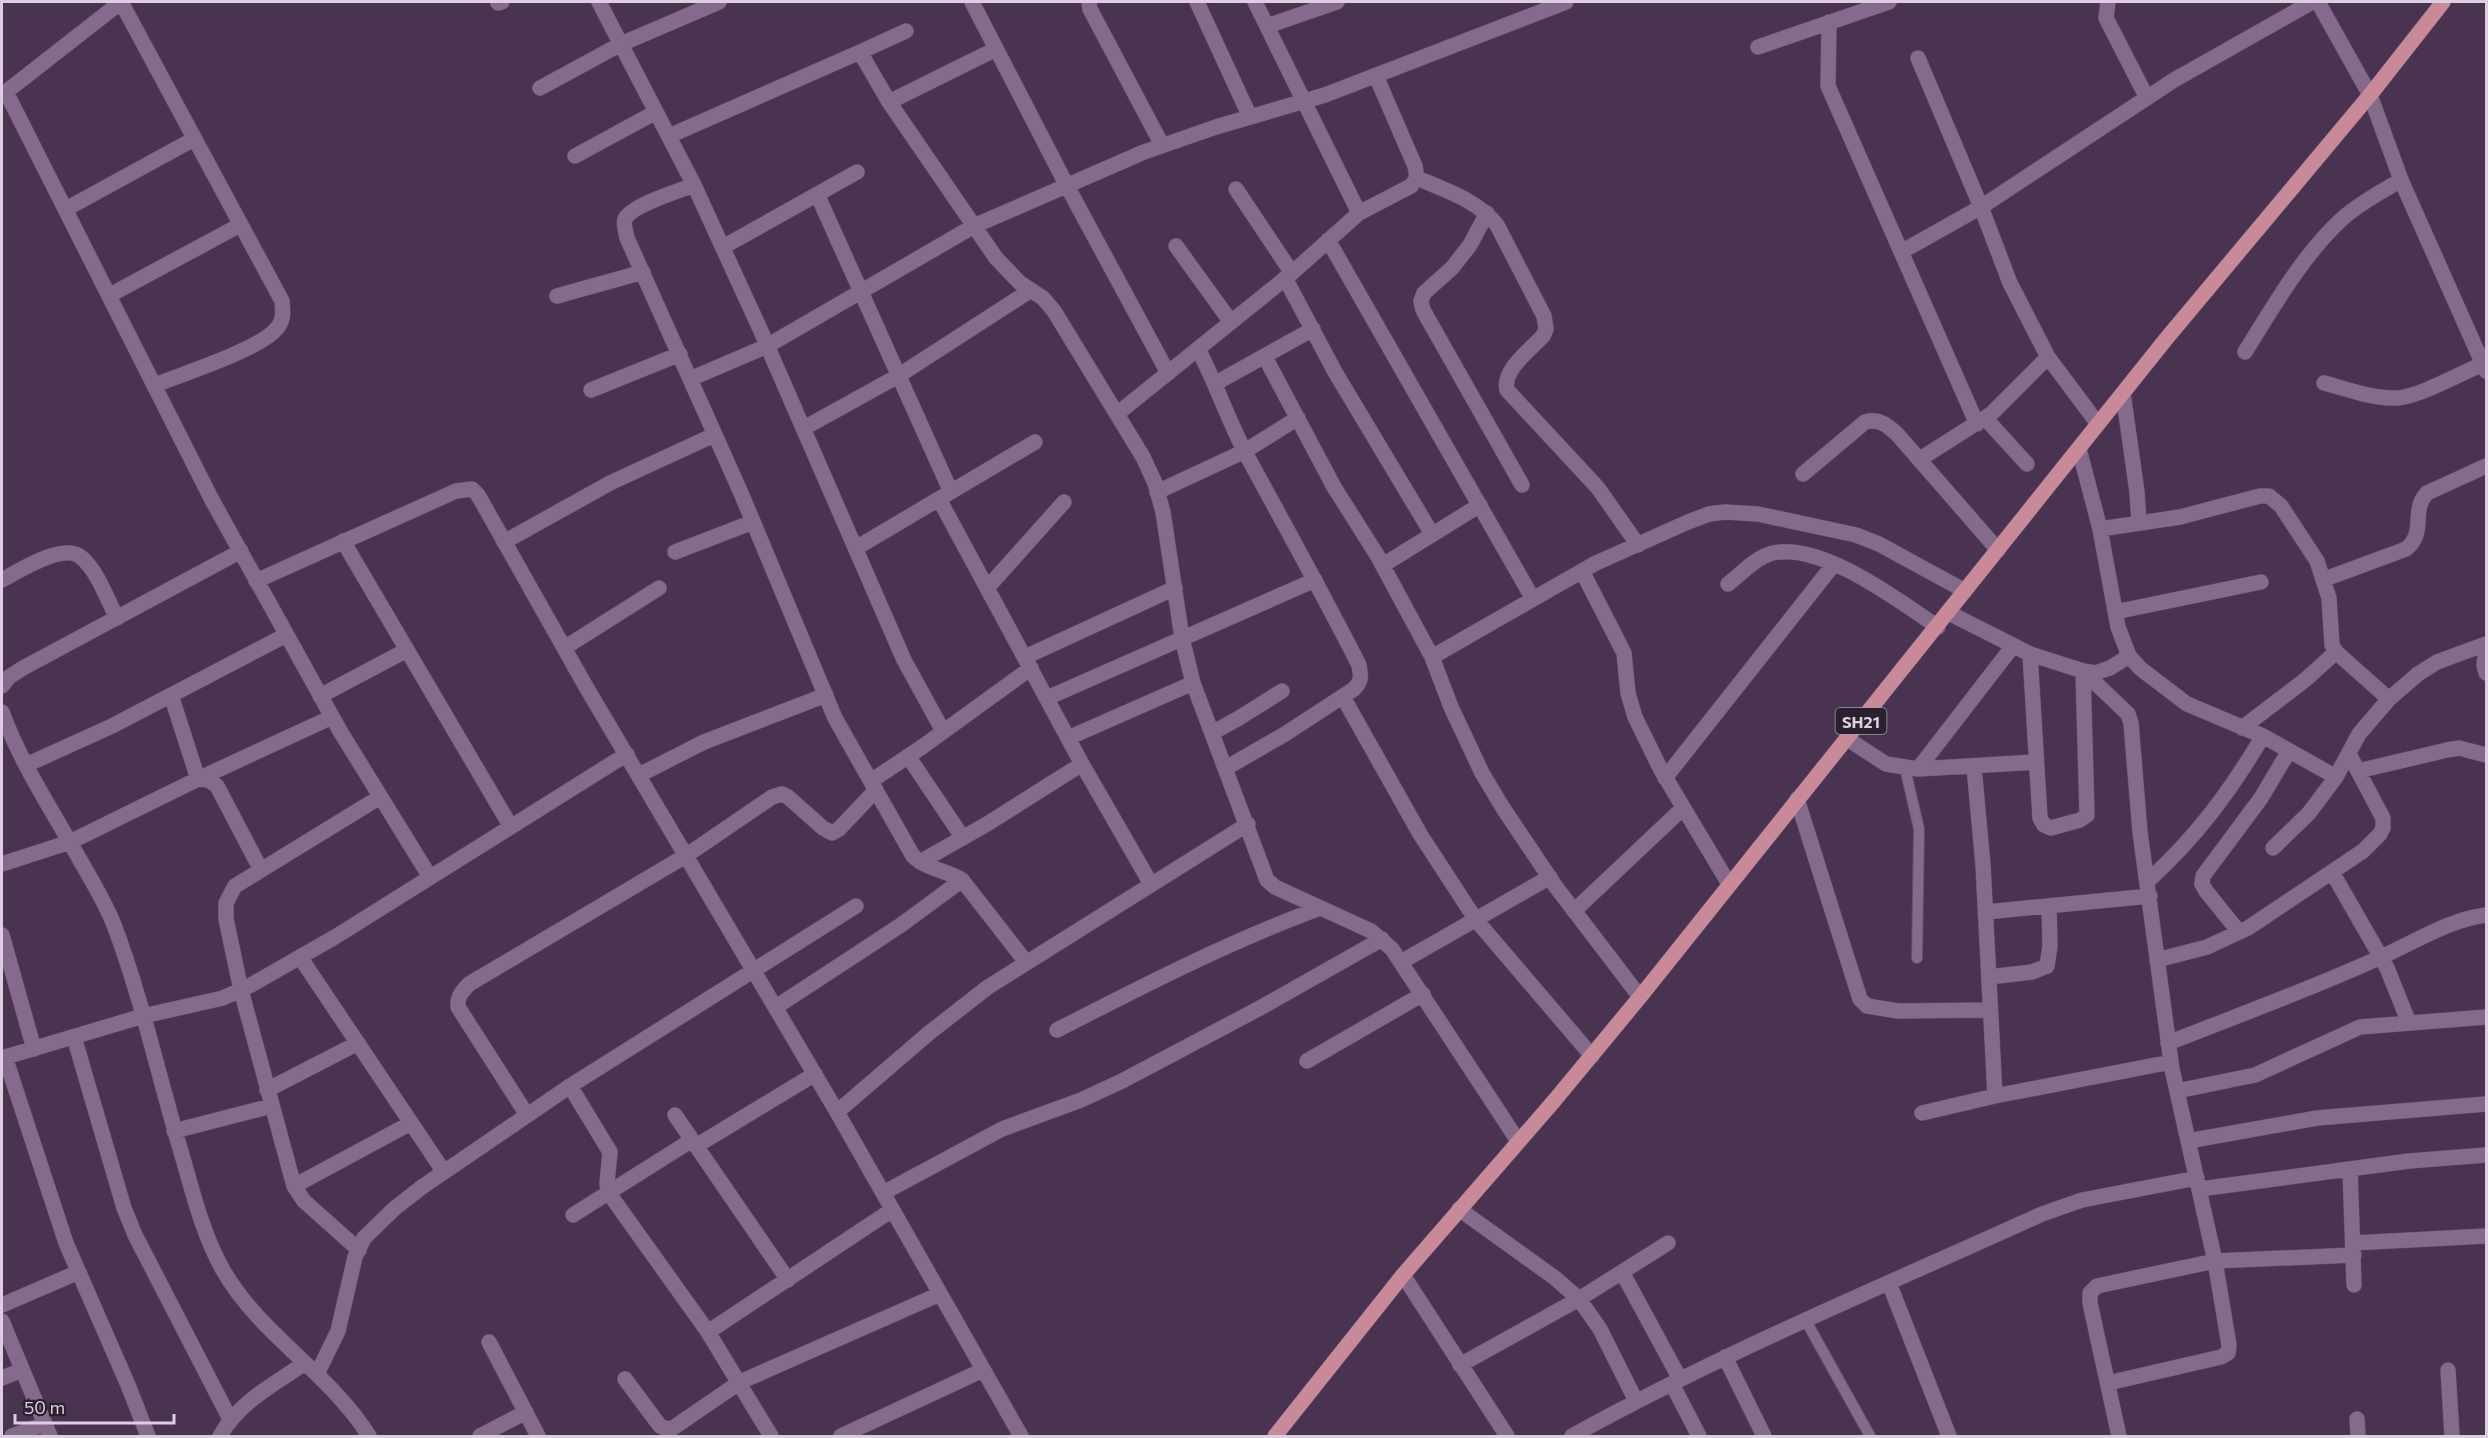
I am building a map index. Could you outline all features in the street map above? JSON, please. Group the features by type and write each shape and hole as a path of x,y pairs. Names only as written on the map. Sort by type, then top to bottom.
{"main road":[{"name":"SH21","path":"1275,1437 1403,1275 1592,1056 1846,738 1938,627 2122,393 2370,95 2443,2"}],"street":[{"path":"155,386 253,345 276,330 282,321 282,301 121,2 4,94 66,209 155,386 256,581 332,717 430,877"},
{"path":"599,2 694,185 768,346 904,660 943,731"},
{"path":"540,88 621,44 719,2"},
{"path":"972,2 1067,186 1168,373"},
{"path":"1089,2 1090,9 1162,146"},
{"path":"1197,2 1250,117"},
{"path":"1255,2 1359,213"},
{"path":"1267,26 1337,2"},
{"path":"690,379 768,346 974,226 1162,146 1376,76 1566,2"},
{"path":"1758,47 1889,2"},
{"path":"2108,2 2106,18 2147,98"},
{"path":"1902,252 1981,207 2147,98 2312,2"},
{"path":"2318,2 2370,95 2401,180 2485,368 2397,398 2324,384"},
{"path":"1829,22 1828,86 1902,252 1981,421 2027,464"},
{"path":"669,136 906,31"},
{"path":"890,102 996,49"},
{"path":"860,52 890,102 1007,271 1042,298 1054,311 1143,457 1163,512 1182,638 1193,683 1227,768 1267,880 1275,887 1371,931 1382,939 1423,994 1518,1141"},
{"path":"1918,58 1981,207 2010,283 2048,357 2098,423"},
{"path":"1117,414 1289,275 1359,213 1411,186 1417,178 1415,166 1376,76"},
{"path":"575,156 656,112"},
{"path":"66,209 194,140"},
{"path":"723,247 857,172"},
{"path":"1417,178 1460,197 1487,213 1497,225 1544,316 1546,329 1543,336 1508,374 1505,383 1507,390 1598,488 1638,544"},
{"path":"2245,352 2279,298 2334,227 2359,205 2401,180"},
{"path":"694,185 636,209 626,218 624,226 627,238 753,522 835,718 913,856 920,862 962,880 1026,962"},
{"path":"1236,189 1289,275 1335,372 1432,534"},
{"path":"817,194 898,376 945,495 988,586 1082,764 1151,884"},
{"path":"1487,213 1470,245 1452,268 1424,293 1421,302 1423,310 1522,485"},
{"path":"110,296 240,225"},
{"path":"1328,240 1533,599"},
{"path":"1176,246 1231,322"},
{"path":"557,296 643,272"},
{"path":"804,428 898,376 1032,290"},
{"path":"1216,383 1313,329"},
{"path":"1197,349 1216,383 1245,451 1359,665 1360,683 1343,697 1227,768"},
{"path":"591,390 680,354"},
{"path":"1265,357 1335,487 1383,566 1431,657 1451,707 1482,773 1550,877 1640,997"},
{"path":"1920,459 1981,421 2048,357"},
{"path":"2122,393 2137,492 2139,523"},
{"path":"1157,492 1245,451 1298,418"},
{"path":"1803,474 1865,422 1874,420 1887,426 1920,459 1998,550"},
{"path":"504,542 610,483 714,435"},
{"path":"856,548 1035,442"},
{"path":"2079,450 2100,529 2123,645 2129,656 2141,669 2187,704 2263,736 2336,777"},
{"path":"2325,579 2406,549 2414,543 2417,536 2420,500 2427,493 2487,466"},
{"path":"256,581 464,489 472,489 478,495 564,648 837,1112 1021,1437"},
{"path":"2100,529 2180,517 2260,496 2268,496 2281,506 2317,561 2325,579 2329,598 2332,645 2336,652 2389,699"},
{"path":"988,586 1064,502"},
{"path":"1383,566 1480,506"},
{"path":"1431,657 1582,571 1709,514 1737,511 1758,514 1813,524 1864,538 1965,591"},
{"path":"675,552 753,522"},
{"path":"344,542 511,827"},
{"path":"2,686 9,677 23,668 240,551"},
{"path":"2,580 54,555 72,552 81,557 92,571 117,618"},
{"path":"1728,584 1762,557 1774,553 1793,552 1834,564 1860,576 1938,627"},
{"path":"1665,778 1834,564"},
{"path":"1582,571 1621,645 1627,670 1631,705 1665,778 1729,884"},
{"path":"1047,698 1315,580"},
{"path":"2115,612 2261,582"},
{"path":"564,648 659,588"},
{"path":"527,1115 458,1007 457,1000 460,993 479,977 687,855 772,797 782,794 788,797 823,828 832,833 839,829 873,785 1028,662 1175,588"},
{"path":"1949,613 2030,654 2083,671 2095,673 2110,668 2129,656"},
{"path":"26,765 112,726 286,635"},
{"path":"2273,848 2309,813 2336,777 2359,734 2389,699 2405,684 2438,662 2487,644"},
{"path":"1912,768 2013,646"},
{"path":"2487,649 2484,665 2487,674"},
{"path":"320,696 407,650"},
{"path":"2242,728 2305,680 2336,652"},
{"path":"2030,654 2040,818 2044,825 2051,828 2062,826 2087,815 2083,671"},
{"path":"2083,671 2128,714 2131,723 2140,832 2170,1062 2215,1261 2229,1345 2228,1353 2221,1357 2108,1383"},
{"path":"1068,738 1193,683"},
{"path":"1212,733 1282,691"},
{"path":"171,695 198,779"},
{"path":"639,775 704,741 826,695"},
{"path":"1343,697 1420,834 1476,920 1592,1056"},
{"path":"2,712 26,765 113,923 143,1017 197,1209 222,1268 247,1303 346,1404 369,1437"},
{"path":"2,864 70,842 332,717"},
{"path":"1986,912 2049,906 2149,888 2207,821 2236,782 2263,736"},
{"path":"1846,738 1880,762 1912,768 1974,767 2036,762"},
{"path":"2358,771 2459,748 2487,755"},
{"path":"2239,932 2206,891 2202,884 2203,876 2261,798 2289,751"},
{"path":"148,1437 66,1243 3,1057 143,1017 223,998 241,990 300,957 627,754"},
{"path":"2157,960 2207,947 2239,932 2363,851 2383,828 2379,809 2349,754"},
{"path":"908,756 963,838"},
{"path":"920,862 1082,764"},
{"path":"1974,767 1986,912 1995,1096"},
{"path":"198,779 209,780 217,786 261,870"},
{"path":"359,1250 304,1201 294,1186 241,990 226,919 226,903 235,886 380,796"},
{"path":"1797,799 1860,999 1867,1006 1898,1011 1990,1010"},
{"path":"1575,911 1683,808"},
{"path":"837,1112 929,1033 988,987 1248,824"},
{"path":"2332,872 2381,957 2409,1023"},
{"path":"1401,962 1550,877"},
{"path":"776,1007 901,925 962,880"},
{"path":"317,1374 338,1331 359,1250 364,1238 378,1223 444,1172 570,1086 856,906"},
{"path":"1989,977 2032,972 2047,966 2050,946 2049,906"},
{"path":"1057,1030 1200,957 1258,931 1320,908"},
{"path":"2168,1043 2381,957 2441,928 2464,919 2487,915"},
{"path":"2,935 34,1049"},
{"path":"883,1193 1002,1129 1081,1100 1122,1081 1260,1008 1382,939"},
{"path":"300,957 444,1172"},
{"path":"1307,1060 1423,994"},
{"path":"2177,1091 2255,1075 2360,1027 2487,1017"},
{"path":"74,1037 128,1217 230,1419"},
{"path":"267,1090 358,1043"},
{"path":"1922,1113 1995,1096 2170,1062"},
{"path":"573,1215 608,1192 815,1074"},
{"path":"570,1086 610,1152 608,1192 708,1332 771,1437"},
{"path":"2188,1141 2318,1118 2487,1104"},
{"path":"174,1131 272,1106"},
{"path":"675,1115 788,1280"},
{"path":"294,1186 411,1123"},
{"path":"1572,1437 1636,1401 1725,1357 2063,1206 2099,1196 2198,1183 2487,1155"},
{"path":"2350,1169 2354,1285"},
{"path":"1459,1209 1555,1278 1579,1299 1600,1329 1636,1401"},
{"path":"708,1332 892,1210"},
{"path":"2120,1437 2090,1303 2090,1293 2093,1289 2108,1282 2215,1261 2487,1236"},
{"path":"1460,1365 1579,1299 1668,1243"},
{"path":"1622,1272 1676,1382 1699,1437"},
{"path":"2,1305 74,1274 80,1274"},
{"path":"1403,1275 1507,1437"},
{"path":"1889,1283 1949,1437"},
{"path":"625,1379 660,1426 666,1429 682,1424 740,1382 940,1294"},
{"path":"2,1321 48,1430 12,1437"},
{"path":"489,1342 538,1437"},
{"path":"1725,1357 1764,1437"},
{"path":"220,1437 230,1419 239,1409 305,1363"},
{"path":"2,1378 22,1370"},
{"path":"841,1437 983,1370"},
{"path":"2448,1370 2452,1437"},
{"path":"480,1437 526,1412"},
{"path":"2357,1419 2358,1437"}],"lane":[{"path":"1912,768 1920,829 1917,958"},
{"path":"1806,1321 1870,1437"}]}
